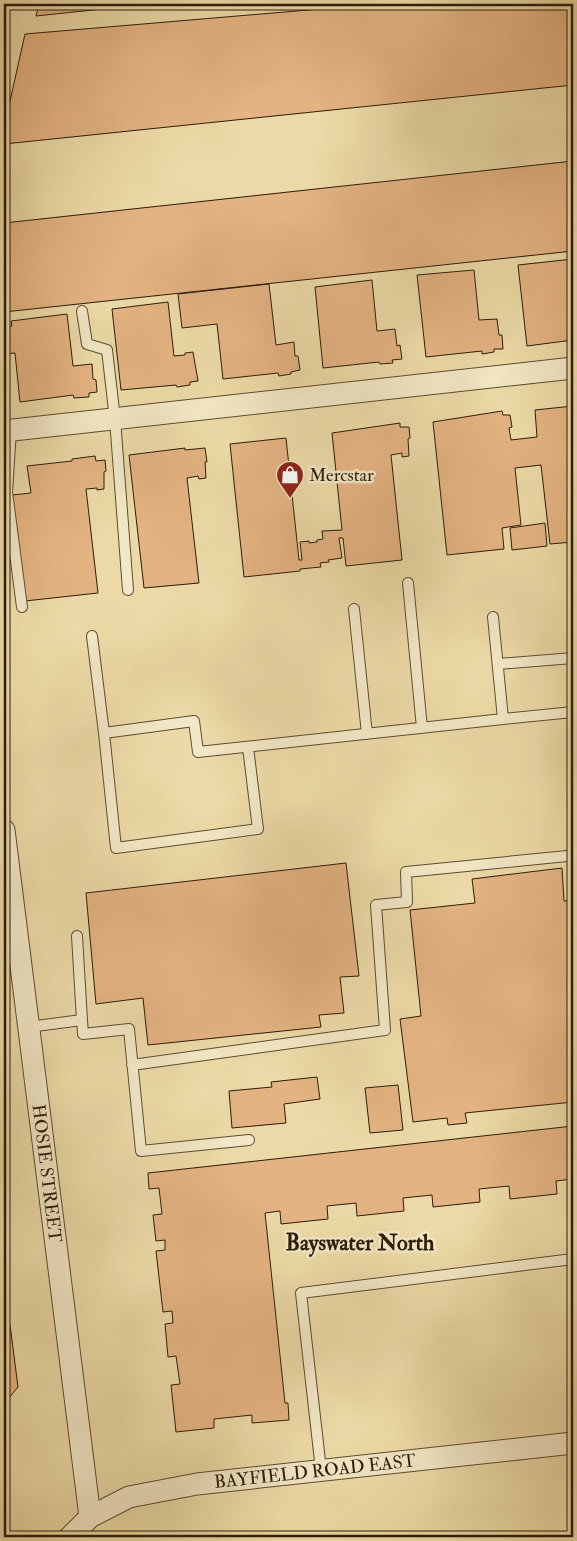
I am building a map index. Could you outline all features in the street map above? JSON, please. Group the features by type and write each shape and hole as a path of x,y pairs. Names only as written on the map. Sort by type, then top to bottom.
{"street":[{"path":"7,430 573,368"},
{"name":"HOSIE STREET","path":"4,830 90,1517"},
{"name":"BAYFIELD ROAD EAST","path":"70,1537 90,1517 129,1497 197,1484 573,1443"}],"lane":[{"path":"82,311 86,344 107,350 115,419 128,590"},
{"path":"7,430 7,492 22,607"},
{"path":"408,583 422,728"},
{"path":"354,609 367,734"},
{"path":"493,617 504,719"},
{"path":"92,636 116,848 258,829 248,747"},
{"path":"498,664 573,658"},
{"path":"104,733 194,721 198,752 573,712"},
{"path":"132,1065 385,1030 376,905 407,902 406,872 567,856 573,857"},
{"path":"77,936 83,1034 129,1029 140,1150 249,1140"},
{"path":"28,1027 82,1020"},
{"path":"321,1470 301,1293 573,1259"}],"building":[{"path":"39,4 150,4 36,16"},
{"path":"379,4 573,4 573,85 4,144 4,128 25,34"},
{"path":"573,161 573,251 4,312 4,223"},
{"path":"573,259 573,340 527,346 518,265"},
{"path":"474,270 479,320 497,319 499,335 502,335 503,349 494,349 494,352 482,354 482,351 426,357 417,275"},
{"path":"372,280 377,331 395,329 397,346 400,345 402,359 392,360 393,363 380,364 379,362 323,368 315,287"},
{"path":"269,284 276,345 294,342 295,356 298,356 300,370 279,376 278,373 223,379 217,324 182,328 178,294"},
{"path":"168,302 174,356 193,352 198,381 190,382 190,385 177,387 176,385 121,390 112,309"},
{"path":"67,314 73,366 92,364 93,379 96,380 97,392 89,393 89,397 74,398 73,395 20,402 15,353 4,354 4,327 12,326 11,321"},
{"path":"573,406 573,542 550,544 541,465 515,468 521,525 502,528 504,549 447,555 433,422 502,411 503,415 510,415 512,427 509,428 511,440 537,437 535,410"},
{"path":"400,423 400,427 409,427 410,438 408,439 409,456 402,457 402,453 391,455 402,560 346,566 343,538 339,538 342,558 320,563 321,567 244,577 230,444 286,438 299,560 302,560 300,542 317,542 317,540 323,539 322,531 342,530 332,433"},
{"path":"185,448 185,450 205,448 207,462 205,462 206,478 199,479 198,476 187,478 199,583 144,588 129,455"},
{"path":"95,456 96,461 105,460 106,471 104,472 104,489 86,489 98,593 25,601 12,495 31,493 27,466 72,461 72,459"},
{"path":"545,523 547,546 512,550 510,528"},
{"path":"346,863 359,976 340,977 344,1013 319,1015 321,1027 148,1045 143,998 96,1004 86,893"},
{"path":"562,868 564,901 573,900 573,1102 465,1113 467,1123 448,1125 447,1118 413,1122 400,1019 421,1016 410,910 475,903 472,879"},
{"path":"317,1077 320,1099 284,1104 286,1123 232,1128 229,1091 272,1087 271,1082"},
{"path":"398,1085 403,1130 370,1133 365,1088"},
{"path":"573,1126 573,1179 556,1181 557,1194 510,1199 509,1186 479,1189 480,1202 433,1207 432,1195 403,1198 404,1211 357,1216 356,1203 327,1206 328,1219 281,1224 280,1211 265,1213 285,1403 288,1403 289,1420 252,1423 252,1415 214,1419 214,1428 176,1432 171,1385 180,1384 176,1356 168,1357 165,1324 173,1323 172,1311 163,1312 156,1251 165,1250 165,1240 156,1241 153,1215 162,1214 159,1188 149,1189 148,1173"},
{"path":"4,1319 10,1325 18,1387 4,1404"}],"place":[{"name":"Mercstar","path":"290,499"}],"district":[{"name":"Bayswater North","path":"360,1242"}]}
